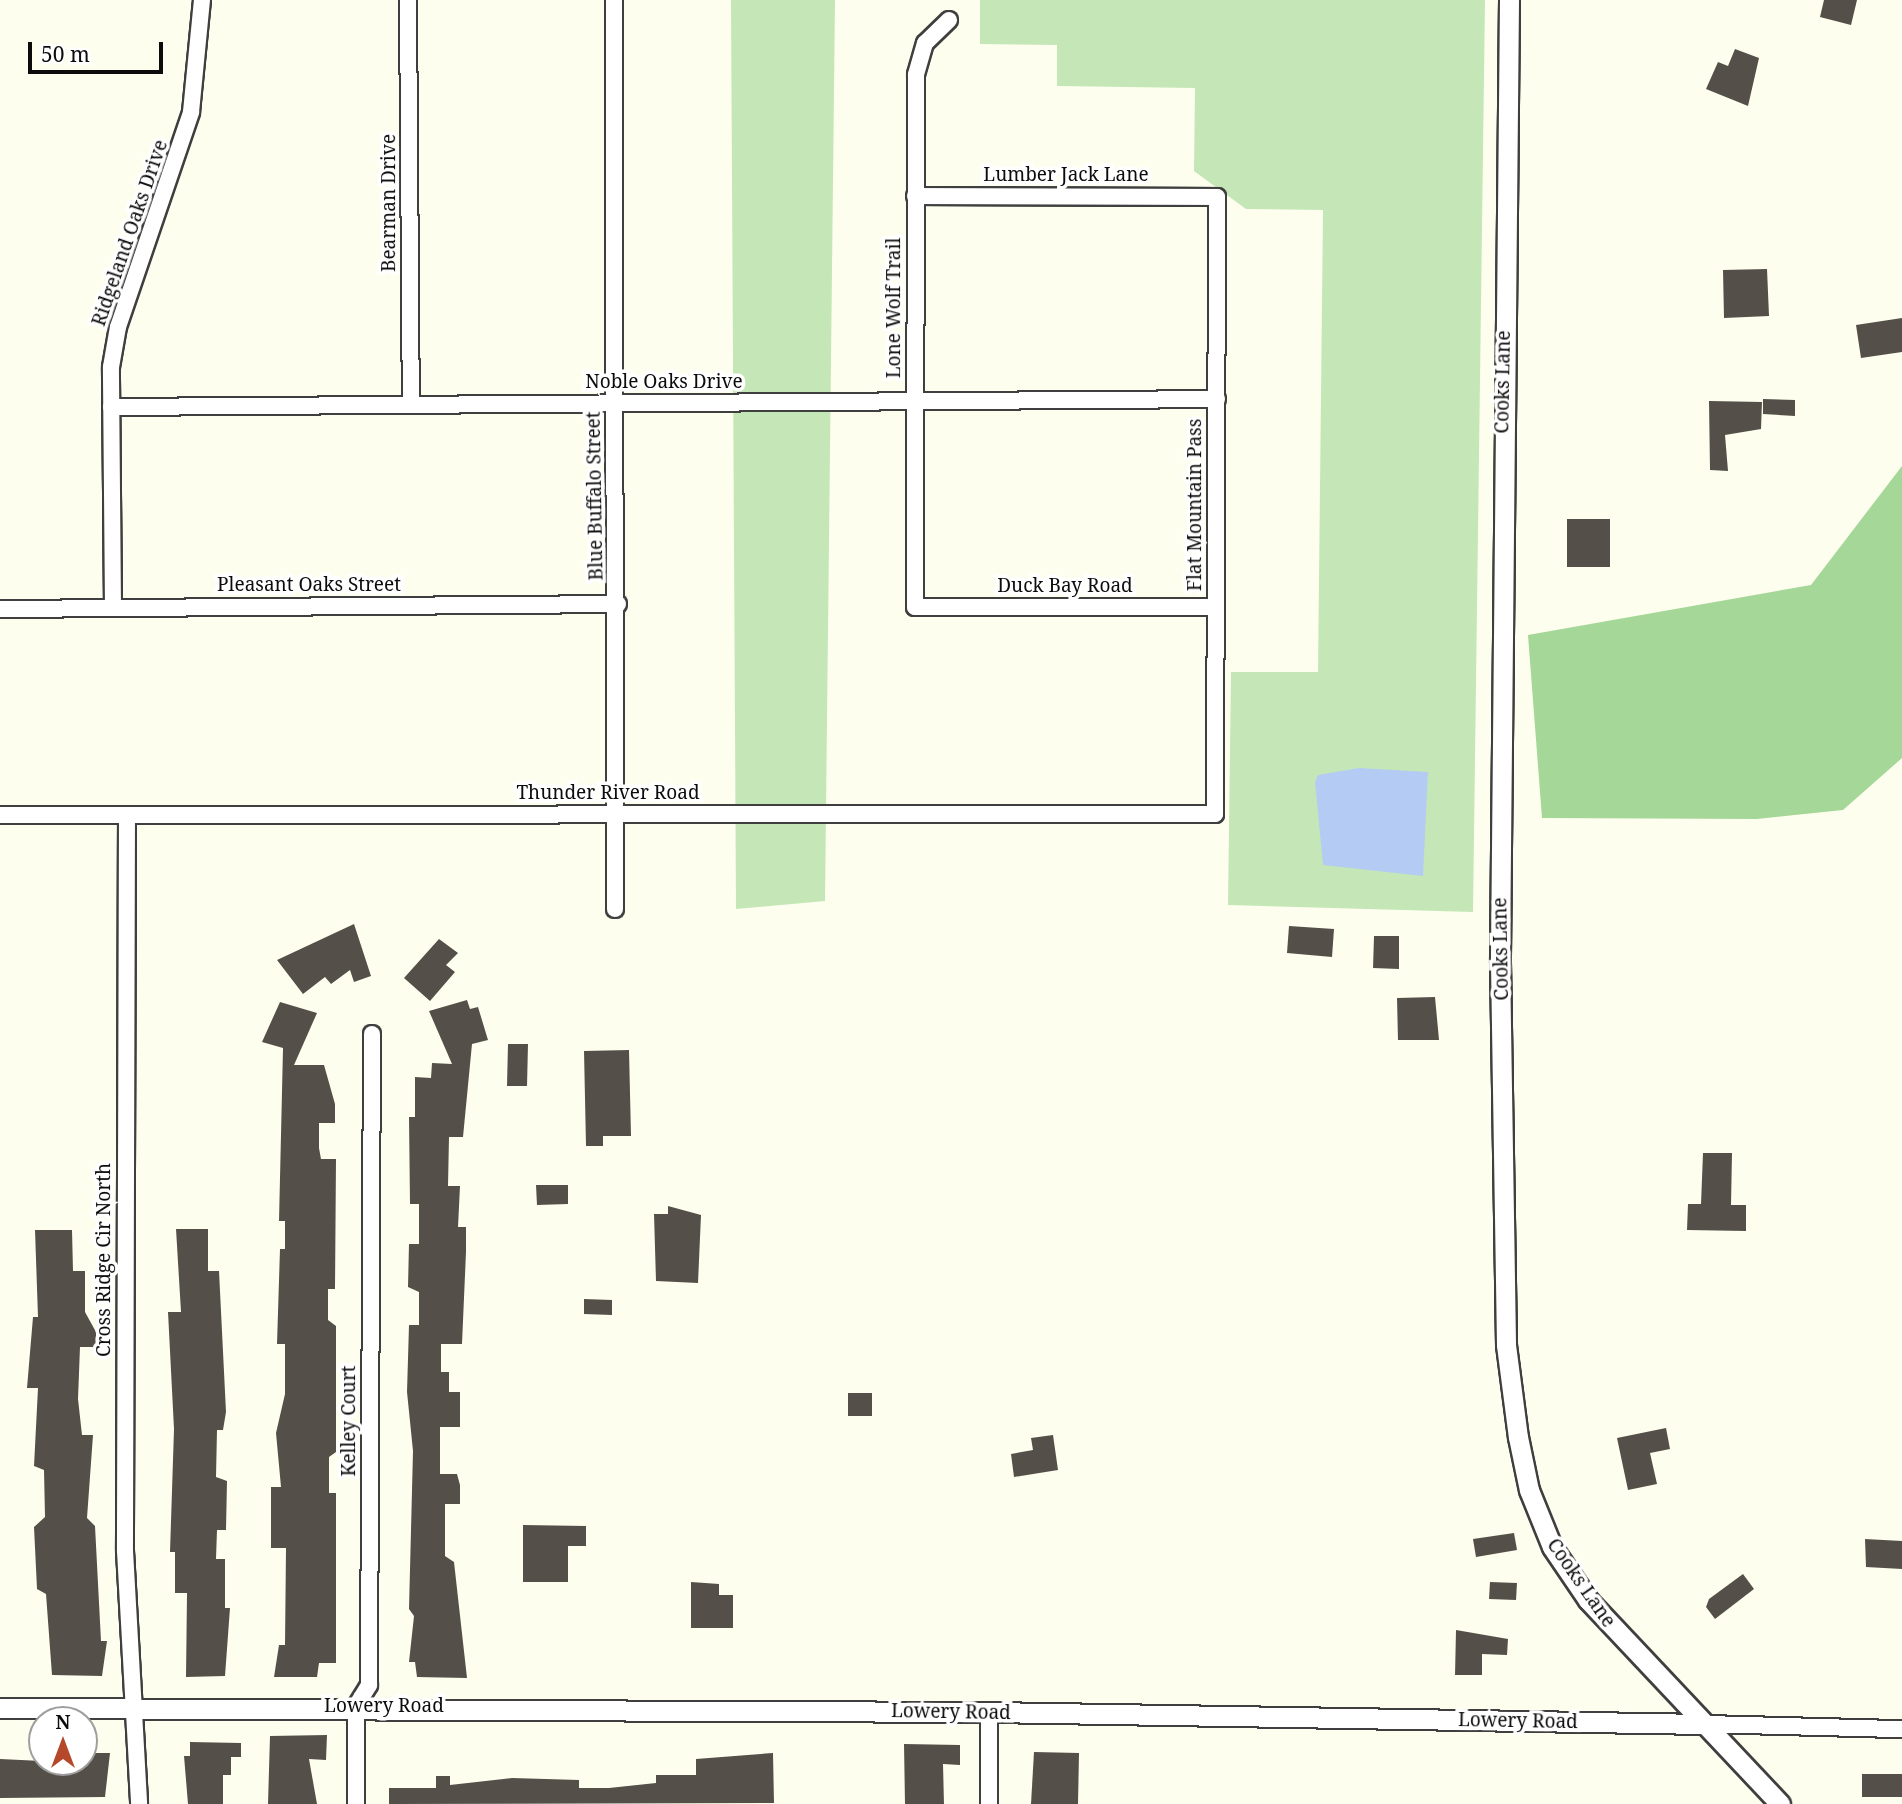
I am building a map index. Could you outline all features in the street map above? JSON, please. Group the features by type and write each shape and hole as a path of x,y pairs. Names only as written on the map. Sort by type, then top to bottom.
{"street":[{"name":"Ridgeland Oaks Drive","path":"113,607 111,407 118,327 191,112 202,0"},
{"name":"Bearman Drive","path":"408,0 411,405"},
{"name":"Blue Buffalo Street","path":"614,0 618,604 615,909"},
{"name":"Cooks Lane","path":"1509,0 1500,668 1506,1345 1529,1490 1552,1547 1640,1661 1705,1724 1780,1804"},
{"name":"Lone Wolf Trail","path":"915,607 916,75 925,43 949,20"},
{"name":"Lumber Jack Lane","path":"915,196 1217,197"},
{"name":"Flat Mountain Pass","path":"1215,814 1217,197"},
{"name":"Noble Oaks Drive","path":"111,407 1217,400"},
{"name":"Pleasant Oaks Street","path":"0,609 618,604"},
{"name":"Duck Bay Road","path":"915,607 1216,607"},
{"name":"Thunder River Road","path":"0,815 1215,814"},
{"name":"Cross Ridge Cir North","path":"127,815 125,1551 138,1706 139,1804"},
{"name":"Kelley Court","path":"356,1804 356,1706 369,1685 372,1034"},
{"name":"Lowery Road","path":"0,1708 356,1706 989,1712 1902,1729"},
{"path":"989,1712 989,1804"}],"green space":[{"path":"731,0 835,0 825,901 736,909"},
{"path":"980,0 1485,0 1473,912 1228,905 1231,672 1318,672 1323,210 1246,209 1194,171 1195,88 1057,86 1057,45 980,44"},
{"path":"1902,466 1902,758 1843,810 1757,819 1542,818 1528,635 1811,585"}],"water":[{"path":"1359,768 1428,772 1423,876 1323,865 1315,782 1318,775"}],"building":[{"path":"1824,0 1857,0 1851,25 1820,17"},
{"path":"1735,49 1759,58 1748,106 1706,89 1718,62 1728,66"},
{"path":"1767,269 1769,316 1724,318 1723,270"},
{"path":"1902,318 1902,352 1861,358 1856,325"},
{"path":"1763,399 1795,400 1795,416 1763,414"},
{"path":"1709,401 1762,402 1761,429 1725,435 1728,471 1710,470"},
{"path":"1567,519 1610,519 1610,567 1567,567"},
{"path":"354,924 371,976 354,982 350,970 331,984 325,977 303,994 277,960"},
{"path":"1289,926 1334,929 1332,957 1287,953"},
{"path":"1374,936 1399,936 1399,969 1373,968"},
{"path":"439,939 458,953 446,965 455,972 430,1001 404,978"},
{"path":"1435,997 1439,1040 1398,1040 1397,998"},
{"path":"467,1000 470,1009 478,1007 488,1040 472,1044 463,1137 449,1137 448,1186 460,1186 458,1227 466,1227 466,1252 462,1344 441,1344 441,1372 449,1372 449,1392 460,1392 460,1427 440,1427 440,1474 457,1474 460,1485 460,1504 445,1504 445,1556 454,1562 467,1678 417,1677 415,1662 409,1662 414,1616 409,1609 413,1451 407,1392 409,1325 419,1325 419,1292 408,1287 409,1244 419,1244 419,1204 410,1204 409,1117 415,1117 415,1077 431,1078 432,1063 452,1064 429,1011"},
{"path":"280,1002 317,1013 294,1065 324,1065 335,1104 335,1123 319,1123 319,1148 321,1159 336,1159 335,1289 328,1289 328,1320 336,1326 336,1452 329,1457 329,1493 336,1493 336,1663 319,1663 317,1677 274,1677 279,1645 285,1645 286,1548 271,1548 271,1487 281,1487 276,1433 285,1394 285,1344 277,1344 280,1249 285,1249 285,1221 279,1221 283,1048 262,1042"},
{"path":"508,1044 528,1044 527,1086 507,1086"},
{"path":"629,1050 631,1136 603,1136 603,1146 586,1146 584,1051"},
{"path":"1703,1153 1732,1153 1731,1205 1746,1205 1746,1231 1687,1230 1688,1204 1701,1204"},
{"path":"536,1185 568,1185 568,1204 537,1205"},
{"path":"668,1206 701,1215 698,1283 656,1281 654,1214 668,1214"},
{"path":"176,1229 208,1229 208,1271 219,1271 226,1412 223,1430 217,1430 216,1477 227,1481 226,1530 217,1530 216,1559 225,1559 225,1608 230,1608 225,1676 186,1677 187,1593 175,1593 175,1552 170,1552 174,1429 168,1312 181,1312"},
{"path":"35,1230 72,1230 73,1271 85,1271 85,1312 96,1332 96,1347 80,1347 78,1399 82,1435 93,1435 87,1518 95,1526 101,1641 107,1641 102,1676 52,1675 46,1594 37,1589 34,1527 45,1517 44,1470 34,1466 38,1388 27,1388 33,1317 38,1317"},
{"path":"584,1299 612,1300 612,1315 584,1314"},
{"path":"848,1393 872,1393 872,1416 848,1416"},
{"path":"1666,1428 1670,1449 1650,1453 1657,1484 1628,1490 1617,1438"},
{"path":"1053,1435 1058,1470 1014,1477 1011,1454 1033,1450 1031,1438"},
{"path":"523,1525 586,1526 586,1546 568,1546 568,1582 523,1582"},
{"path":"1514,1533 1517,1550 1476,1557 1473,1539"},
{"path":"1865,1539 1902,1541 1902,1569 1866,1567"},
{"path":"1743,1574 1754,1589 1715,1619 1706,1607 1709,1599"},
{"path":"691,1582 719,1584 719,1595 733,1595 733,1628 691,1628"},
{"path":"1490,1582 1517,1583 1516,1600 1489,1599"},
{"path":"1456,1630 1508,1639 1507,1655 1482,1654 1482,1675 1455,1675"},
{"path":"327,1735 326,1760 309,1759 317,1804 268,1804 270,1736"},
{"path":"190,1742 241,1743 241,1757 231,1757 231,1775 223,1775 223,1804 188,1804 184,1756 190,1756"},
{"path":"904,1744 960,1745 960,1765 943,1764 944,1804 905,1804"},
{"path":"1034,1752 1079,1753 1078,1804 1031,1804"},
{"path":"98,1753 110,1753 105,1797 0,1798 0,1759 28,1760 28,1776 98,1776"},
{"path":"773,1753 774,1803 389,1804 389,1788 436,1788 436,1776 450,1776 450,1785 512,1778 579,1780 579,1788 609,1788 656,1783 656,1775 696,1775 696,1759"},
{"path":"1862,1774 1902,1774 1902,1797 1862,1797"}]}
